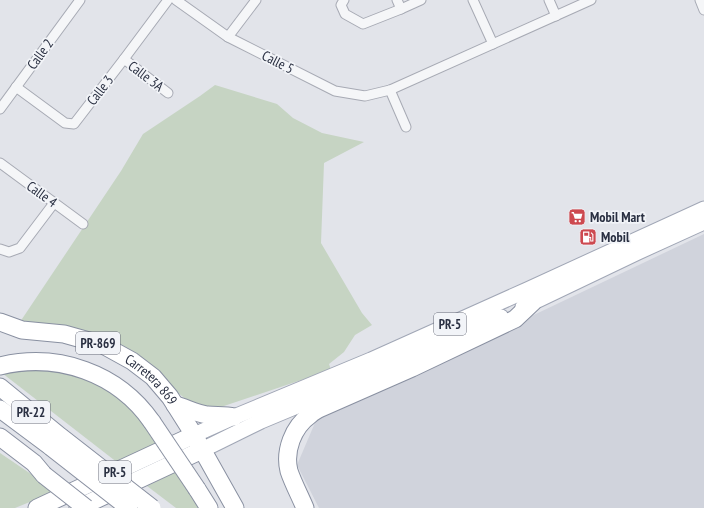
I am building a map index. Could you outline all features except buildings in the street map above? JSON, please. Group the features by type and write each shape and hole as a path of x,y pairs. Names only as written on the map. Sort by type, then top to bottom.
{"highway":[{"path":"305,508 289,471 288,464 291,438 304,419 320,408 400,373 515,319 533,302"},
{"name":"Carretera 869","path":"0,322 22,330 64,334 103,345 132,361 153,377 167,392 198,442 235,508"},
{"path":"0,366 15,363 47,362 66,365 87,371 105,379 123,391 137,403 152,422 209,508"},
{"name":"PR-22","path":"0,387 56,442 129,508"},
{"path":"175,405 206,414 234,417"},
{"name":"PR-22","path":"0,409 56,442 152,508"},
{"path":"0,437 34,463 44,475"},
{"name":"PR-5","path":"37,508 198,442"},
{"name":"PR-5","path":"78,508 198,442"},
{"path":"0,445 30,468 44,475 86,508"}],"main road":[{"name":"PR-5","path":"198,442 234,417 371,360 704,209"},
{"name":"PR-5","path":"198,442 261,422 376,373 704,222"},
{"path":"418,354 428,344 485,316 489,312 490,307"}],"street":[{"name":"Calle 2","path":"0,109 80,0"},
{"name":"Calle 3","path":"16,87 65,123 74,124 168,0"},
{"name":"Calle 5","path":"176,0 228,37 335,91 365,96 390,90 591,0"},
{"path":"228,37 256,0"},
{"path":"344,0 341,5 345,14 363,24 421,0"},
{"path":"397,0 401,9"},
{"path":"473,0 492,44"},
{"path":"549,0 556,16"},
{"path":"700,0 704,10"},
{"name":"Calle 3A","path":"124,60 168,93"},
{"path":"390,90 406,127"},
{"name":"Calle 4","path":"0,163 83,224"},
{"path":"0,249 9,252 20,248 54,203"}],"shaded area":[{"path":"704,234 704,508 319,508 297,465 317,418"}],"green space":[{"path":"215,85 277,104 293,118 322,133 364,142 324,163 321,243 362,313 372,325 355,335 344,352 329,364 331,370 221,407 192,404 173,389 161,373 136,353 118,344 84,331 56,324 20,322 121,171 143,134"},
{"path":"29,367 66,370 120,395 160,444 118,463 2,373"},
{"path":"0,453 31,474 52,493 15,508 0,508"},
{"path":"177,471 203,508 176,508 147,486"}],"place":[{"name":"Mobil Mart","path":"577,217"},
{"name":"Mobil","path":"588,237"}]}
